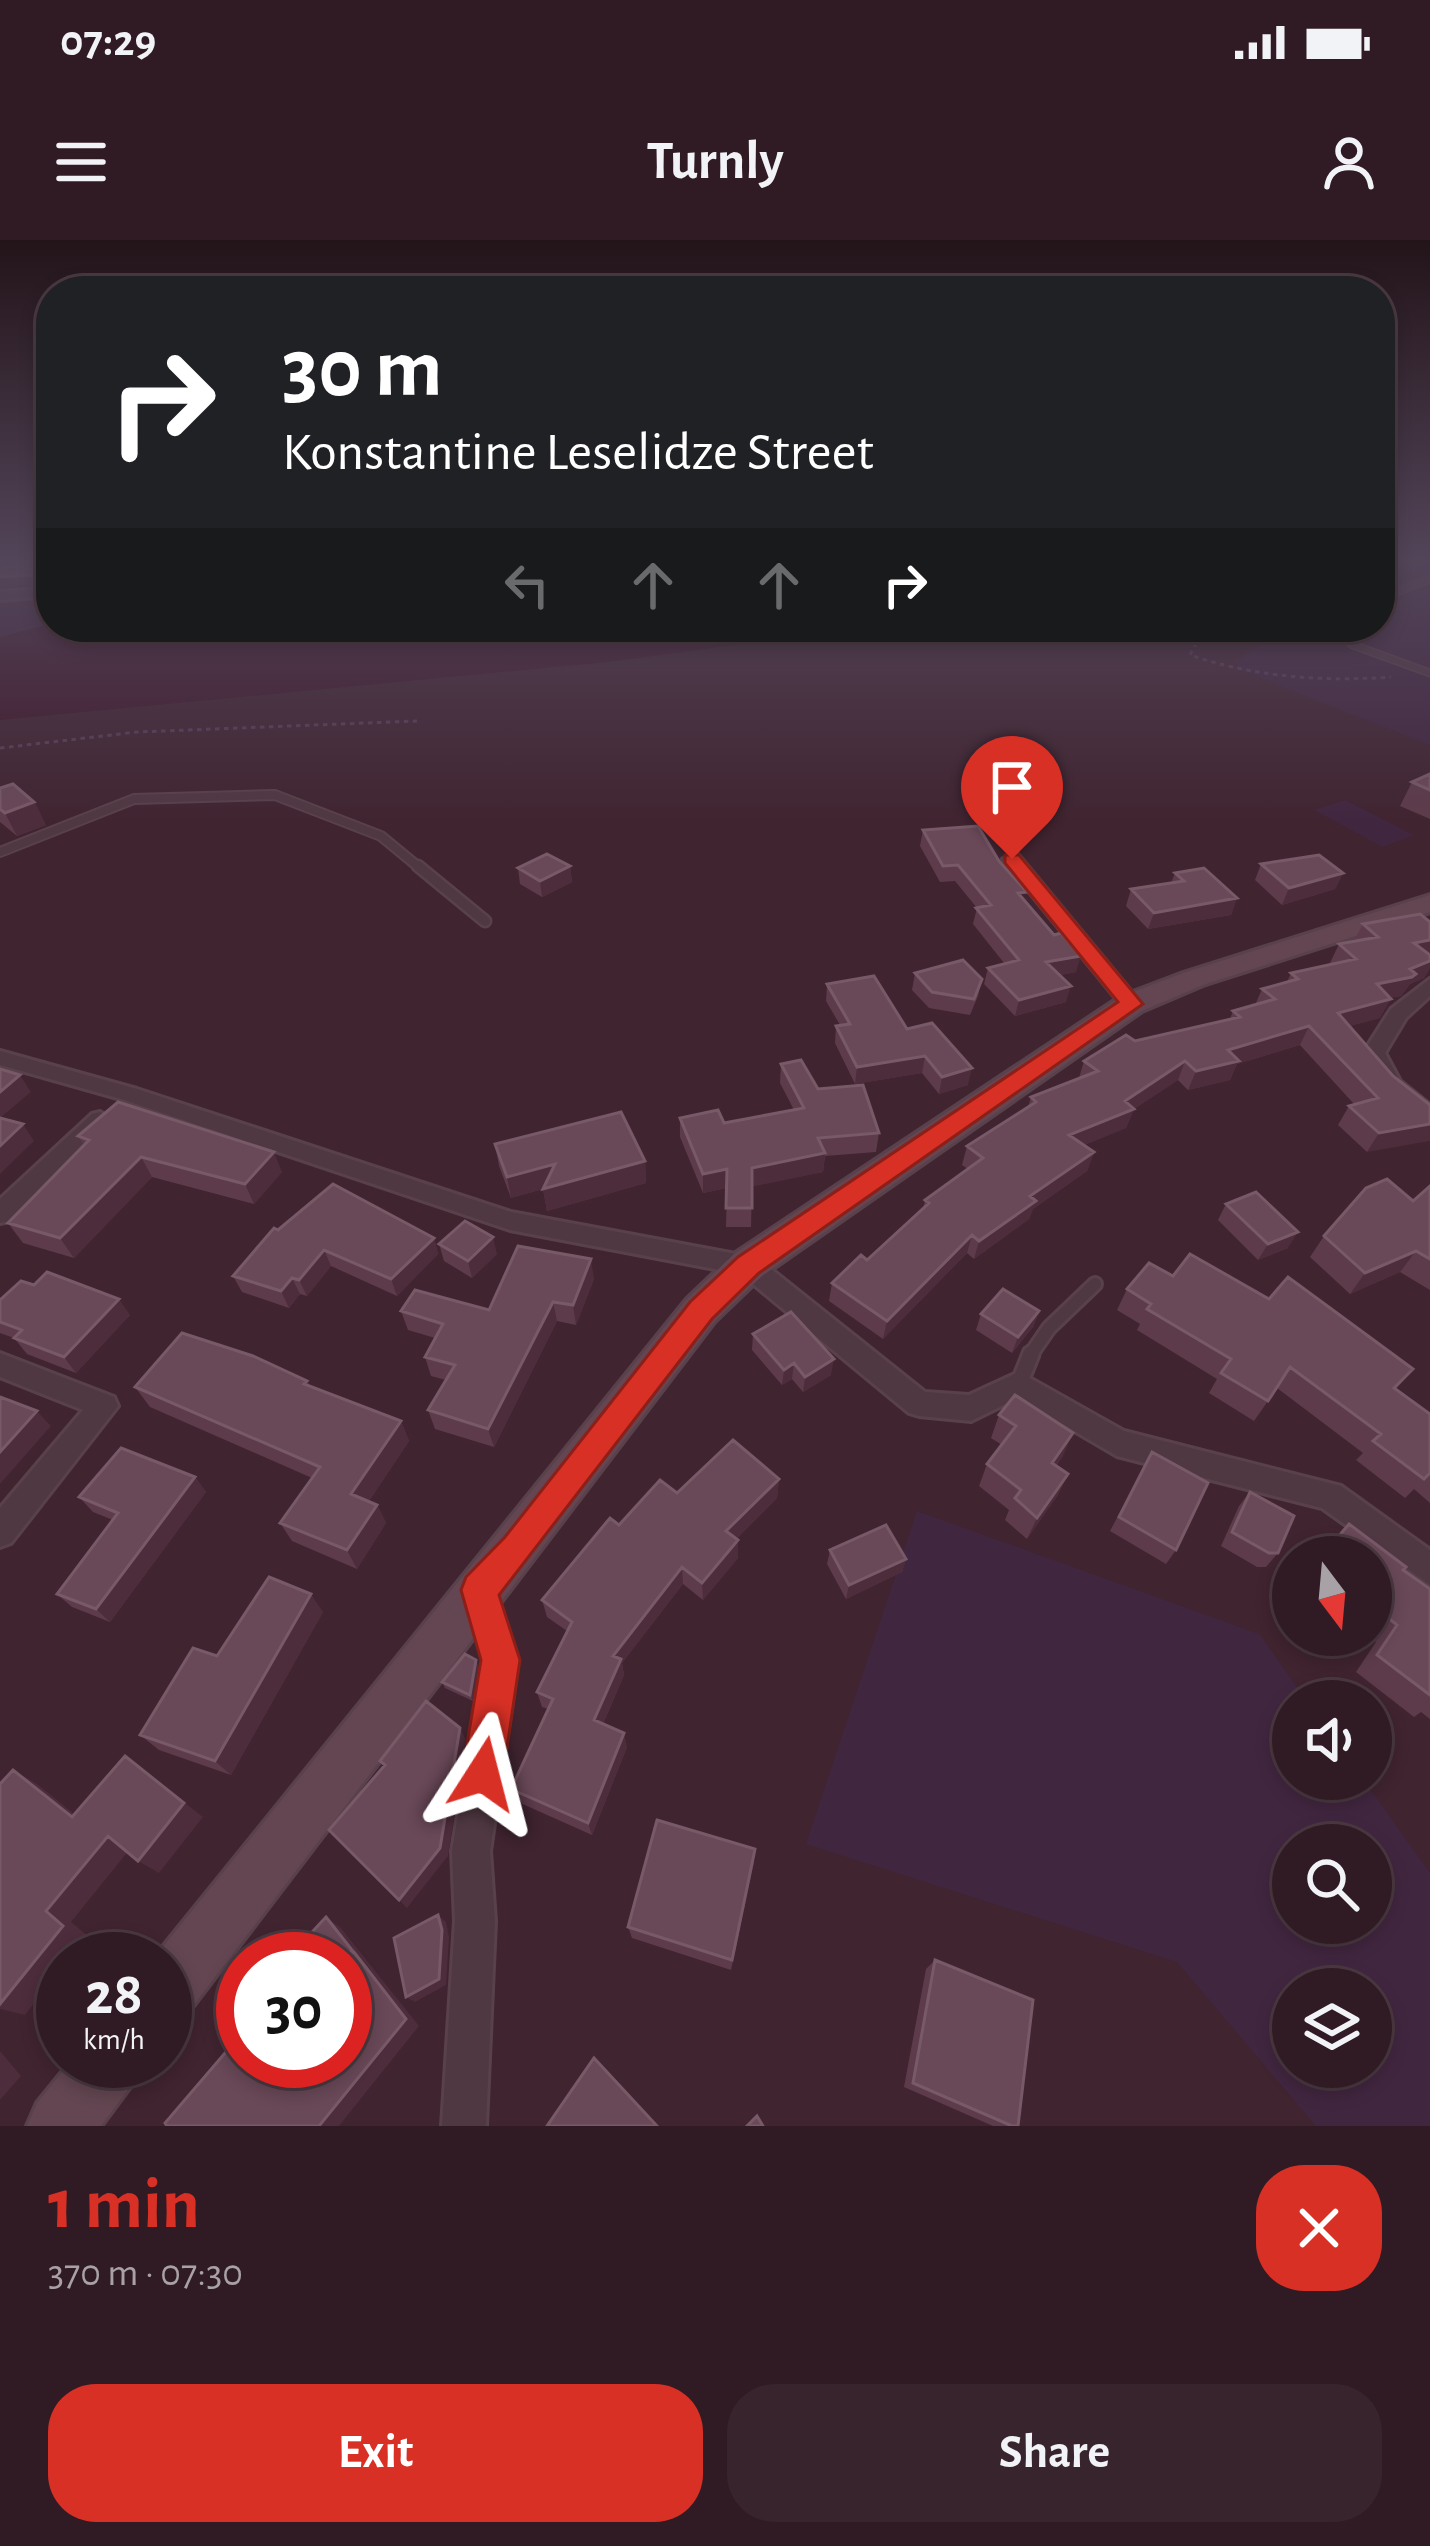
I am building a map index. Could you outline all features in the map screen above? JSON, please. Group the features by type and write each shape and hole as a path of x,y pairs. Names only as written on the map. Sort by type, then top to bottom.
{"main road":[{"path":"192,1957 479,1590 518,1549 701,1310 748,1265 1131,1004 1193,979 1419,913"},
{"path":"60,2126 90,2088"}],"street":[{"path":"1012,859 1131,1004"},
{"path":"1430,986 1398,1014 1374,1053 1392,1086 1430,1117"},
{"path":"0,1058 128,1094 510,1221 748,1265 919,1404 971,1408 1019,1384 1117,1443 1330,1496 1430,1569"},
{"path":"0,1214 128,1094"},
{"path":"0,1365 104,1406 0,1532"},
{"path":"464,2126 475,1922 471,1851 501,1660 479,1590"}],"lane":[{"path":"1359,647 1428,672"},
{"path":"0,852 134,799 275,795 381,836 485,921"},
{"path":"1019,1384 1024,1362 1051,1322 1095,1284"}],"path":[{"path":"1195,647 1190,656 1238,669 1377,679 1428,672"},
{"path":"0,748 137,732 417,721"}],"shaded area":[{"path":"0,647 720,647 608,662 0,720"},
{"path":"1258,647 1430,647 1430,745 1238,669 1237,660"},
{"path":"1345,800 1414,835 1383,847 1314,810"},
{"path":"917,1511 1259,1634 1292,1680 1272,1680 1272,1800 1378,1800 1430,1873 1430,2126 1316,2126 1284,2088 1392,2088 1392,1968 1272,1968 1272,2074 1177,1962 806,1844"}],"building":[{"path":"1430,774 1430,790 1412,782"},
{"path":"13,784 34,802 5,813 0,809 0,788"},
{"path":"978,826 999,861 1027,892 1018,893 1054,935 1061,933 1081,956 1046,962 1071,986 1019,1000 988,968 1019,960 976,908 991,905 958,865 943,866 923,830"},
{"path":"547,854 570,866 540,881 518,868"},
{"path":"1319,855 1343,873 1289,888 1261,864"},
{"path":"1204,868 1237,898 1154,913 1131,889 1184,881 1175,873"},
{"path":"1420,914 1430,922 1430,940 1414,943 1430,955 1430,961 1410,969 1416,974 1412,977 1377,984 1391,999 1338,1013 1393,1076 1430,1105 1430,1124 1379,1133 1349,1106 1378,1098 1309,1026 1228,1050 1239,1061 1196,1071 1185,1061 1125,1101 1134,1109 1069,1135 1094,1152 1030,1196 1036,1201 979,1241 972,1235 887,1321 832,1283 861,1255 867,1260 929,1203 925,1200 983,1158 967,1146 1036,1102 1031,1097 1098,1071 1084,1061 1126,1035 1135,1041 1240,1017 1233,1011 1275,999 1262,989 1298,979 1291,973 1356,959 1339,944 1378,937 1363,924"},
{"path":"963,960 982,979 974,999 932,992 915,973"},
{"path":"874,976 907,1029 932,1023 972,1068 942,1077 925,1056 857,1067 836,1026 850,1024 827,984"},
{"path":"801,1060 818,1089 863,1085 879,1133 818,1138 825,1153 752,1168 752,1208 726,1208 727,1169 703,1174 680,1118 718,1110 724,1123 804,1108 781,1064"},
{"path":"0,1069 20,1075 0,1092"},
{"path":"118,1102 274,1152 245,1184 141,1157 60,1238 8,1223 89,1140 78,1136"},
{"path":"621,1112 645,1161 543,1189 555,1164 507,1177 495,1144"},
{"path":"0,1118 23,1124 0,1146"},
{"path":"1387,1179 1413,1201 1430,1186 1430,1259 1416,1251 1365,1273 1324,1236 1366,1188"},
{"path":"333,1184 434,1238 391,1279 324,1250 299,1280 292,1278 281,1291 233,1276 274,1228 278,1230"},
{"path":"1256,1192 1298,1232 1268,1244 1226,1204"},
{"path":"465,1221 493,1237 468,1261 439,1244"},
{"path":"518,1246 591,1259 573,1305 553,1302 488,1429 428,1410 455,1365 425,1357 443,1324 401,1311 415,1290 489,1310"},
{"path":"1190,1254 1269,1299 1288,1277 1413,1369 1394,1388 1430,1414 1430,1473 1424,1479 1373,1441 1381,1434 1290,1367 1268,1401 1221,1373 1231,1359 1147,1309 1151,1304 1127,1289 1149,1263 1173,1276"},
{"path":"47,1272 119,1299 64,1357 14,1338 22,1330 0,1322 0,1300 21,1281 34,1285"},
{"path":"1003,1289 1039,1311 1018,1337 981,1314"},
{"path":"791,1312 834,1359 805,1377 794,1363 784,1370 753,1334"},
{"path":"182,1333 253,1356 307,1381 304,1384 401,1421 351,1494 377,1505 347,1550 280,1523 320,1467 135,1387"},
{"path":"1015,1395 1073,1433 1052,1463 1068,1474 1037,1518 1015,1498 1021,1490 987,1464 1016,1426 999,1415"},
{"path":"0,1397 37,1411 0,1452"},
{"path":"733,1440 779,1479 726,1531 738,1540 702,1583 682,1567 613,1656 621,1659 594,1720 624,1733 588,1823 511,1789 553,1699 537,1692 572,1622 542,1600 610,1518 619,1525 660,1480 677,1493"},
{"path":"121,1448 195,1477 96,1609 57,1594 118,1513 79,1497"},
{"path":"1152,1452 1208,1483 1176,1550 1119,1517"},
{"path":"1250,1492 1294,1516 1285,1536 1272,1536 1272,1553 1232,1532"},
{"path":"1349,1524 1365,1536 1339,1536"},
{"path":"886,1525 906,1559 849,1585 830,1550"},
{"path":"1392,1556 1430,1589 1430,1695 1378,1656 1392,1656 1392,1632 1397,1625 1392,1621"},
{"path":"269,1577 311,1594 215,1761 140,1735 193,1648 217,1656"},
{"path":"465,1654 476,1660 470,1695 442,1682"},
{"path":"426,1701 460,1728 440,1848 399,1900 329,1830 385,1765 380,1761"},
{"path":"125,1756 184,1803 138,1861 108,1836 46,1911 63,1926 58,1932 36,1932 36,1959 0,2004 0,1784 13,1770 72,1817"},
{"path":"657,1820 755,1849 732,1960 628,1927"},
{"path":"438,1915 442,1930 439,1979 406,1997 394,1938"},
{"path":"326,1917 338,1932 312,1932"},
{"path":"935,1960 1033,2000 1018,2126 913,2083"},
{"path":"372,1975 406,2019 372,2061"},
{"path":"594,2058 657,2126 547,2126"},
{"path":"216,2064 216,2088 350,2088 319,2126 165,2123"}],"route":[{"path":"483,1774 501,1660 479,1590 518,1549 701,1310 748,1265 1131,1004 1012,859"}]}
